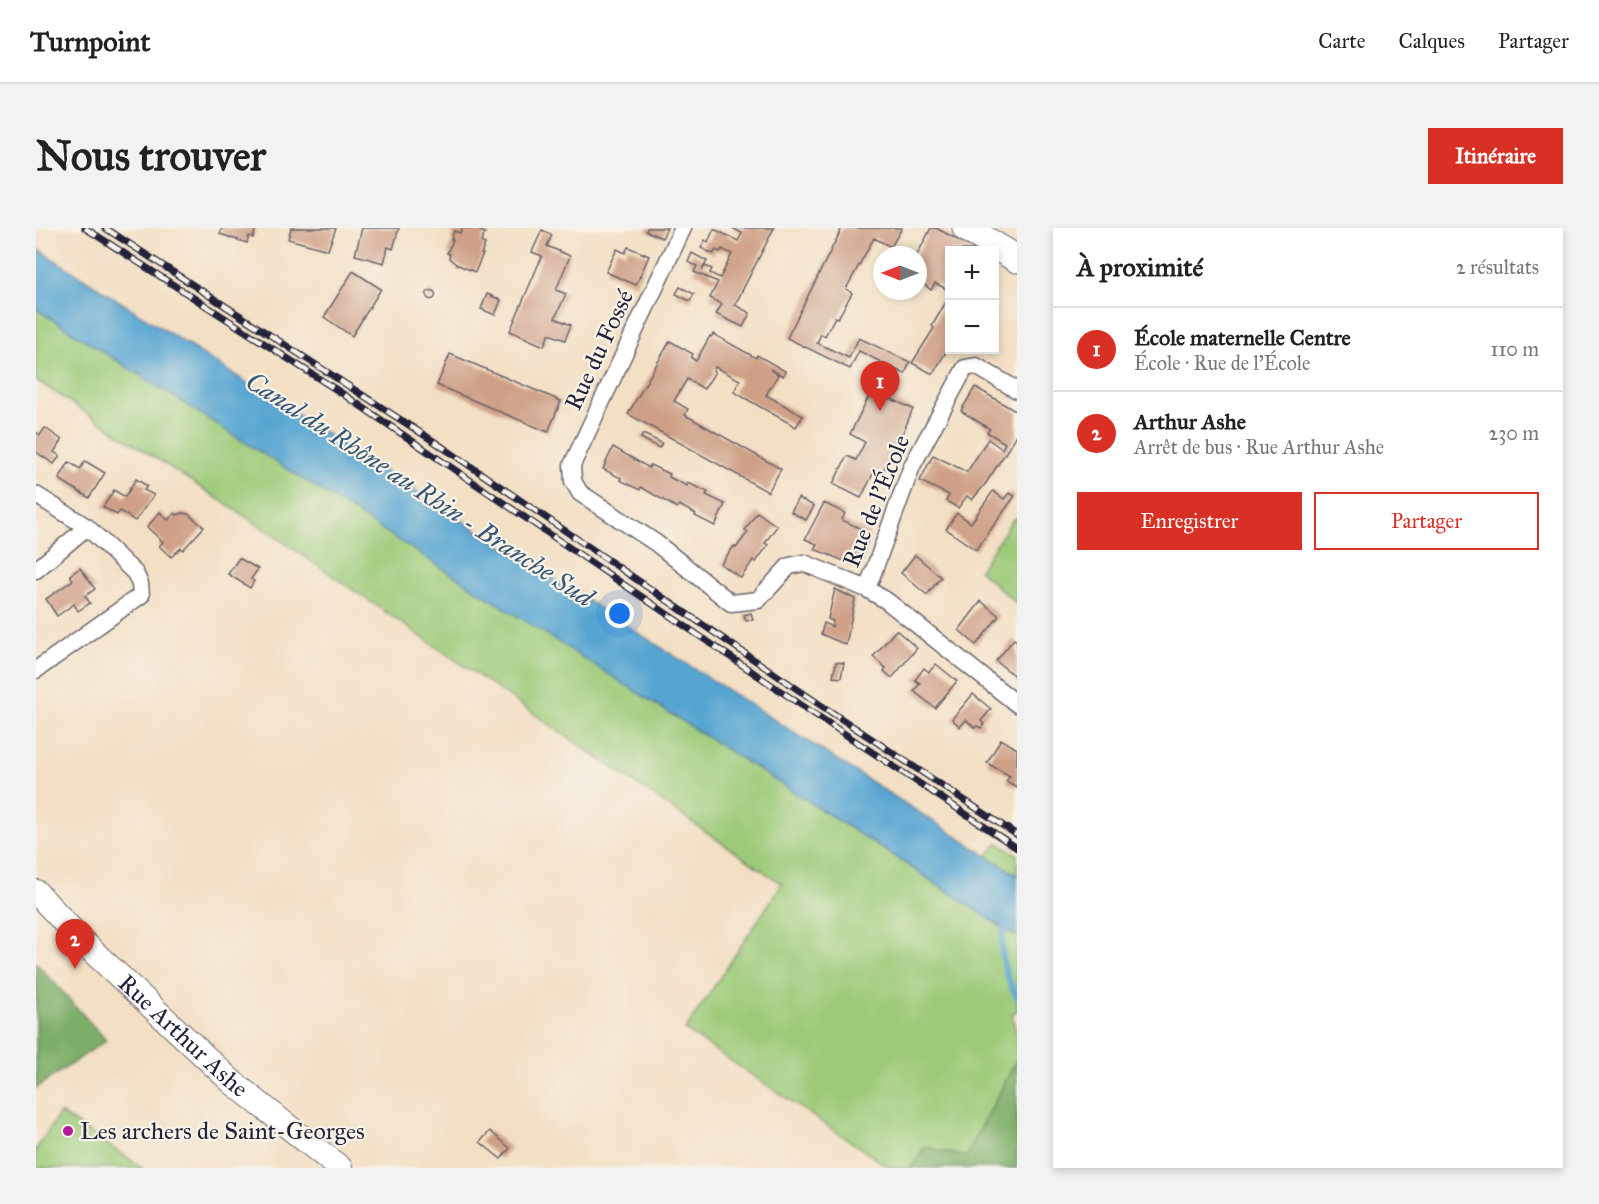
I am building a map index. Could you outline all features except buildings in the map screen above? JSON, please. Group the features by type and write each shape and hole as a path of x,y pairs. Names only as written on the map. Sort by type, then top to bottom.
{"main road":[{"path":"966,228 1017,259"},
{"name":"Rue Arthur Ashe","path":"36,892 85,944 231,1081 340,1168"}],"street":[{"name":"Rue du Fossé","path":"682,228 572,465 573,481 580,493 656,543 731,603 758,600 789,566 804,563 867,589"},
{"name":"Rue de l'École","path":"867,589 912,466 965,368 976,366 1017,390"},
{"path":"36,495 87,527 135,573 140,584 141,595 36,670"},
{"path":"36,570 87,527"},
{"path":"867,589 887,601 1017,704"}],"green space":[{"path":"36,308 1017,937 1017,1011 1012,1014 1017,1038 1017,1059 966,1157 926,1147 911,1168 890,1168 685,1030 782,884 260,526 36,380"},
{"path":"1017,518 1017,604 979,570 1013,519"},
{"path":"998,843 1017,854 1017,875 987,856"},
{"path":"36,963 106,1040 36,1088"},
{"path":"1017,1059 1017,1168 911,1168 925,1147 966,1157"},
{"name":"Les archers de Saint-Georges","path":"60,1113 143,1168 36,1168 36,1149"}],"water":[{"path":"36,248 1017,875 1017,937 886,851 36,309"}],"waterway":[{"path":"1008,922 1002,940 1003,960 1017,997"}],"railway":[{"path":"85,228 343,394 813,713 1017,848"},
{"path":"105,228 438,444 819,704 1017,835"}],"place":[{"name":"École maternelle Centre","path":"880,411"},
{"name":"Arthur Ashe","path":"75,969"},
{"name":"Les archers de Saint-Georges","path":"68,1131"}],"water label":[{"name":"Canal du Rhône au Rhin - Branche Sud","path":"420,489"}]}
